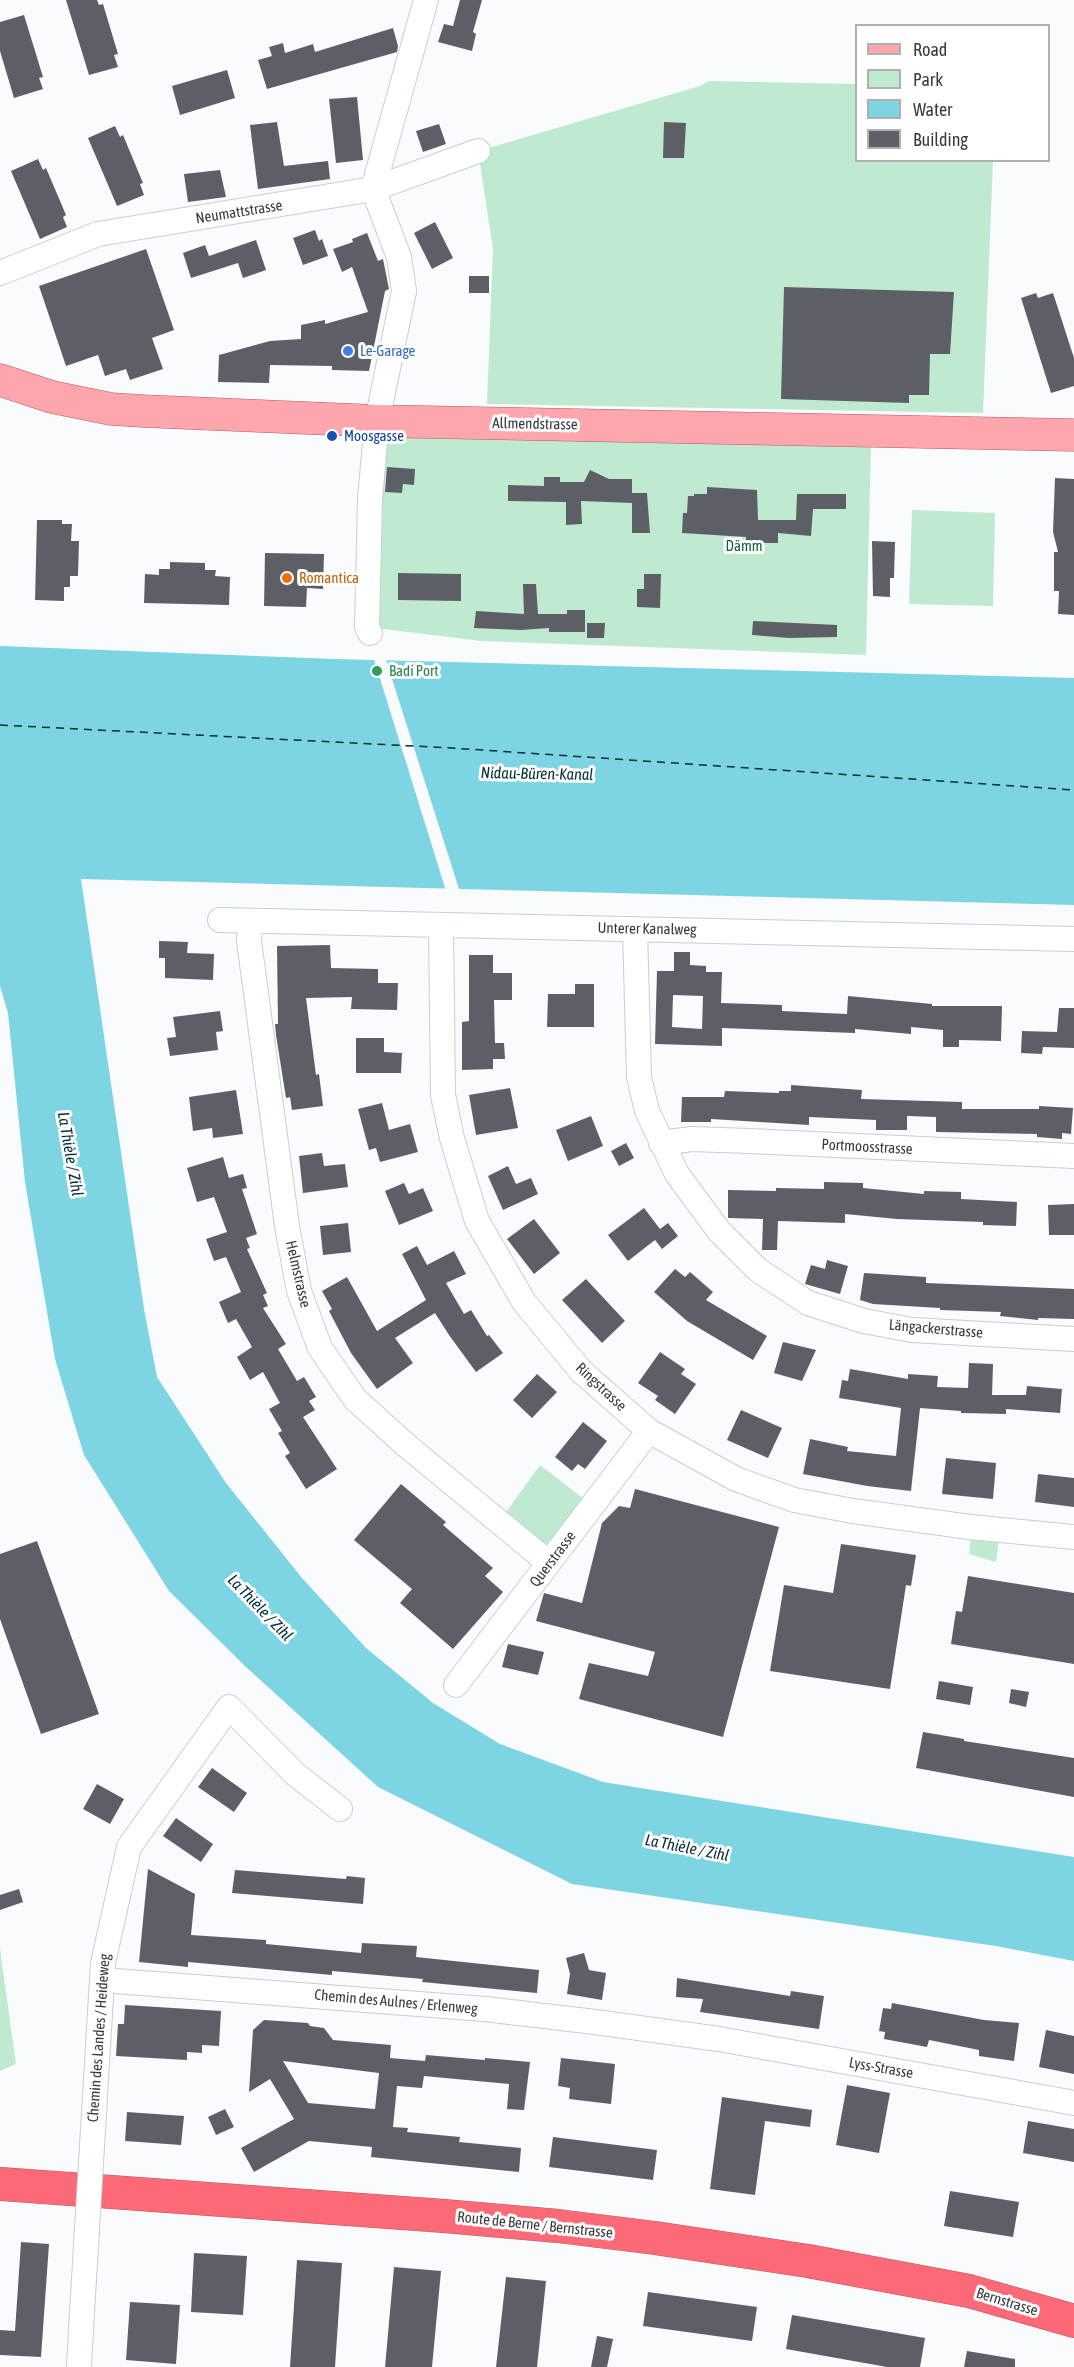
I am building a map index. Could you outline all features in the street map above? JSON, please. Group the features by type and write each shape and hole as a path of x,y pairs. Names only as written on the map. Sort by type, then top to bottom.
{"highway":[{"name":"Route de Berne / Bernstrasse","path":"0,2184 422,2214 569,2227 808,2261 969,2291"},
{"name":"Bernstrasse","path":"969,2291 1074,2300"},
{"name":"Bernstrasse","path":"969,2291 1074,2321"}],"main road":[{"name":"Allmendstrasse","path":"0,380 52,397 111,408 377,421 1074,435"}],"street":[{"path":"370,633 367,627 369,499 377,421 404,291 399,257 373,189 426,0"},
{"name":"Neumattstrasse","path":"0,273 98,234 373,189 478,152"},
{"name":"Unterer Kanalweg","path":"220,920 1074,939"},
{"name":"Helmstrasse","path":"250,921 249,941 287,1226 299,1291 320,1348 355,1399 407,1446 549,1563"},
{"name":"Ringstrasse","path":"441,926 442,1095 452,1138 477,1221 524,1302 581,1371 649,1431 736,1479 794,1500 853,1511 970,1527 1074,1537"},
{"name":"Längackerstrasse","path":"635,929 639,1077 647,1111 677,1174 719,1232 758,1270 808,1303 864,1321 912,1330 1074,1339"},
{"name":"Portmoosstrasse","path":"661,1143 692,1139 1074,1156"},
{"name":"Querstrasse","path":"456,1685 649,1431"},
{"name":"Chemin des Landes / Heideweg","path":"79,2367 102,1980 106,1944 129,1847 229,1707 296,1774 340,1809"},
{"name":"Chemin des Aulnes / Erlenweg","path":"102,1980 485,2009 689,2035"},
{"name":"Lyss-Strasse","path":"689,2035 1074,2103"}],"green space":[{"path":"709,81 855,84 855,162 993,162 983,413 487,404 493,249 478,151 700,86"},
{"name":"Dämm","path":"377,431 871,445 866,655 481,641 367,627"},
{"path":"912,510 995,513 993,606 909,604"},
{"path":"540,1465 584,1499 557,1537 549,1543 539,1544 504,1515"},
{"path":"971,1536 999,1540 996,1562 969,1554"},
{"path":"0,1949 16,2064 0,2071"}],"water":[{"path":"0,646 334,659 1074,678 1074,905 81,879 144,1309 157,1377 226,1483 302,1578 366,1648 433,1703 500,1744 603,1782 1074,1857 1074,1961 996,1946 572,1884 378,1787 246,1667 169,1591 84,1455 55,1359 25,1182 8,1013 0,986"}],"pier":[{"path":"373,656 385,657 460,892 446,891"}],"building":[{"path":"66,0 97,0 99,5 103,4 118,54 114,55 118,67 89,75"},
{"path":"460,0 482,0 473,32 476,34 472,51 438,42 444,24 453,26"},
{"path":"24,15 43,77 39,78 43,89 14,98 0,51 0,22"},
{"path":"393,28 398,46 397,52 267,89 258,60 272,56 269,47 283,43 285,53 313,44 315,52"},
{"path":"227,70 235,98 180,115 172,86"},
{"path":"357,97 363,160 336,163 329,99"},
{"path":"277,122 284,166 328,161 330,179 258,189 250,125"},
{"path":"664,122 686,123 684,158 663,158"},
{"path":"439,124 446,144 423,152 416,131"},
{"path":"115,126 120,137 123,135 143,183 140,184 144,195 117,206 88,138"},
{"path":"38,159 43,170 46,168 66,215 63,217 67,227 40,239 11,171"},
{"path":"220,170 226,197 188,202 184,174"},
{"path":"435,222 453,258 432,269 414,233"},
{"path":"315,230 319,241 322,239 328,256 303,265 293,238"},
{"path":"367,233 378,261 383,259 389,289 385,291 369,371 332,370 332,366 270,365 269,383 218,382 219,355 270,341 301,339 301,325 325,320 325,324 368,312 352,267 342,272 333,249 353,242 352,239"},
{"path":"256,240 266,270 243,278 238,263 191,278 183,253 205,245 209,256"},
{"path":"146,249 174,330 152,338 163,369 130,380 126,369 105,376 98,355 66,366 39,286"},
{"path":"469,276 489,276 489,293 469,293"},
{"path":"784,287 954,292 950,354 930,354 929,395 909,395 909,403 781,399"},
{"path":"1036,293 1038,298 1053,293 1074,358 1074,386 1051,393 1021,298"},
{"path":"387,467 415,469 414,485 403,484 402,493 385,492"},
{"path":"590,470 609,479 632,479 632,503 581,501 582,524 566,525 566,502 508,501 508,485 544,486 544,477 560,477 560,482 584,482"},
{"path":"1055,478 1074,479 1074,615 1058,614 1059,591 1054,591 1054,552 1058,552 1053,532"},
{"path":"707,487 757,490 758,520 796,520 797,494 846,494 846,509 813,509 811,536 778,533 778,543 746,543 746,537 682,533 683,513 687,513 688,496 707,494"},
{"path":"632,493 647,493 650,533 632,533"},
{"path":"37,520 62,520 62,524 72,524 71,541 79,541 78,576 70,576 70,587 64,587 64,601 35,600"},
{"path":"872,541 895,542 894,578 890,578 890,597 873,596"},
{"path":"265,553 324,554 323,589 307,588 306,607 264,606"},
{"path":"170,562 205,563 205,570 216,570 215,576 230,577 229,605 144,603 145,574 159,575 159,569 170,569"},
{"path":"398,573 461,574 461,601 398,600"},
{"path":"644,574 661,574 660,608 637,607 637,589 644,589"},
{"path":"523,584 536,584 538,614 567,614 567,610 585,610 585,632 549,632 549,628 521,630 474,628 476,611 524,614"},
{"path":"753,621 837,625 837,637 789,638 752,635"},
{"path":"587,623 605,623 604,638 587,638"},
{"path":"159,941 188,942 187,953 214,954 213,980 165,978 165,958 159,958"},
{"path":"330,945 331,968 378,969 378,983 398,983 397,1010 351,1009 352,997 306,998 316,1075 319,1074 323,1106 292,1110 290,1097 286,1098 276,1035 275,1024 278,1024 277,946"},
{"path":"674,952 690,952 690,965 706,966 706,972 722,972 721,1003 782,1005 782,1011 847,1014 848,996 932,1004 932,1006 1002,1006 1001,1041 959,1040 959,1047 943,1047 943,1030 911,1027 911,1034 855,1029 855,1033 722,1028 722,1046 655,1044 657,971 674,971","holes":["673,995 703,996 702,1029 672,1027"]},
{"path":"469,955 493,955 493,973 512,973 512,1000 494,1000 495,1043 504,1043 505,1059 493,1059 493,1069 462,1070 462,1022 469,1021"},
{"path":"575,984 594,984 594,1027 547,1027 548,994 575,994"},
{"path":"1059,1008 1074,1008 1074,1048 1043,1047 1042,1054 1021,1053 1022,1031 1057,1032"},
{"path":"220,1011 223,1031 216,1032 218,1050 170,1056 167,1038 176,1037 173,1017"},
{"path":"356,1038 384,1038 384,1052 402,1053 401,1073 356,1073"},
{"path":"791,1085 862,1090 861,1099 962,1102 962,1109 1039,1109 1039,1106 1073,1108 1071,1134 1062,1133 1062,1139 1037,1137 1037,1134 936,1132 936,1117 907,1116 907,1130 876,1130 876,1120 809,1117 809,1125 711,1119 711,1122 681,1122 682,1097 724,1097 725,1091 779,1093 779,1091 791,1091"},
{"path":"510,1088 518,1128 476,1135 469,1095"},
{"path":"236,1090 243,1134 213,1138 212,1128 193,1131 189,1097"},
{"path":"382,1103 389,1130 410,1124 418,1152 380,1162 376,1148 369,1150 358,1109"},
{"path":"591,1116 603,1146 568,1161 556,1130"},
{"path":"626,1143 634,1158 619,1166 611,1151"},
{"path":"322,1153 324,1166 345,1164 348,1187 303,1193 299,1156"},
{"path":"223,1157 229,1178 243,1174 247,1188 242,1189 257,1234 246,1238 250,1248 247,1249 267,1293 263,1295 268,1306 263,1308 286,1344 278,1349 297,1381 304,1377 316,1397 309,1401 315,1410 303,1417 337,1469 306,1489 285,1456 290,1453 278,1433 282,1431 269,1409 280,1403 263,1372 250,1380 237,1357 252,1347 236,1319 228,1323 219,1302 241,1292 226,1257 214,1261 206,1239 227,1232 214,1197 197,1202 187,1168"},
{"path":"508,1166 516,1184 531,1178 538,1194 503,1210 488,1176"},
{"path":"824,1182 863,1183 863,1188 924,1194 924,1191 961,1192 961,1199 1017,1202 1016,1226 845,1214 845,1223 778,1221 777,1250 762,1250 763,1219 728,1218 728,1190 824,1189"},
{"path":"404,1183 409,1194 423,1188 433,1211 399,1225 385,1191"},
{"path":"1074,1204 1074,1235 1049,1235 1048,1205"},
{"path":"644,1208 660,1229 668,1223 678,1236 662,1249 655,1240 628,1261 608,1235"},
{"path":"534,1219 560,1253 534,1274 507,1239"},
{"path":"348,1223 351,1252 323,1255 320,1226"},
{"path":"417,1246 427,1265 454,1251 466,1274 446,1283 464,1314 471,1310 487,1336 489,1335 503,1353 476,1372 435,1313 395,1338 413,1363 377,1389 351,1353 329,1311 332,1309 322,1291 347,1277 377,1331 426,1300 402,1254"},
{"path":"827,1260 848,1266 840,1294 805,1284 811,1265 825,1269"},
{"path":"675,1269 685,1277 690,1272 713,1292 706,1300 767,1336 753,1360 687,1321 654,1292"},
{"path":"864,1273 926,1277 926,1283 1074,1289 1074,1319 1038,1318 1038,1320 1000,1316 1001,1312 940,1310 940,1308 873,1304 860,1300"},
{"path":"586,1279 625,1321 602,1343 562,1300"},
{"path":"783,1342 816,1350 802,1381 774,1373"},
{"path":"660,1352 685,1369 681,1374 696,1384 675,1414 655,1400 658,1396 638,1383"},
{"path":"969,1363 993,1364 992,1395 1026,1395 1027,1386 1062,1389 1060,1413 1006,1409 1006,1414 961,1413 961,1411 920,1408 911,1491 867,1486 803,1474 810,1439 848,1447 847,1451 896,1456 901,1408 839,1398 842,1380 848,1381 850,1369 908,1379 908,1374 938,1376 937,1387 968,1388"},
{"path":"537,1374 557,1392 532,1418 513,1400"},
{"path":"741,1410 782,1428 768,1458 727,1440"},
{"path":"583,1422 607,1441 585,1469 578,1464 572,1471 555,1457"},
{"path":"946,1458 996,1463 993,1499 942,1494"},
{"path":"1038,1474 1074,1478 1074,1507 1035,1502"},
{"path":"401,1484 446,1522 443,1525 493,1568 485,1576 503,1592 453,1649 400,1603 412,1589 354,1540"},
{"path":"635,1489 779,1527 723,1737 579,1699 589,1663 648,1676 655,1652 536,1621 544,1593 582,1603 602,1523 619,1506 630,1508"},
{"path":"37,1541 99,1714 41,1734 0,1619 0,1554"},
{"path":"841,1544 916,1555 911,1586 906,1585 890,1689 770,1671 784,1585 833,1593"},
{"path":"968,1576 1074,1593 1074,1664 951,1644 956,1611 962,1612"},
{"path":"508,1644 544,1652 538,1675 502,1667"},
{"path":"939,1681 973,1687 970,1705 936,1699"},
{"path":"1011,1689 1029,1692 1026,1707 1009,1703"},
{"path":"923,1732 964,1739 964,1741 1074,1758 1074,1797 916,1768"},
{"path":"212,1768 247,1793 234,1812 198,1787"},
{"path":"97,1784 124,1799 110,1824 83,1809"},
{"path":"176,1818 213,1844 201,1862 163,1836"},
{"path":"148,1869 195,1894 191,1935 266,1940 266,1944 361,1953 362,1943 417,1946 416,1957 539,1970 537,1993 332,1971 332,1975 188,1962 188,1967 139,1962"},
{"path":"235,1870 346,1879 347,1876 365,1878 363,1904 232,1893"},
{"path":"19,1889 23,1902 0,1910 0,1895"},
{"path":"584,1953 589,1970 606,1973 602,2000 567,1994 570,1974 566,1958"},
{"path":"677,1978 790,1996 791,1991 824,1996 819,2029 700,2012 703,1999 676,1997"},
{"path":"892,2003 984,2020 1019,2023 1014,2061 979,2056 979,2050 929,2040 927,2047 884,2039 885,2032 879,2031 883,2008 891,2009"},
{"path":"125,2005 221,2011 219,2046 202,2045 202,2053 187,2052 187,2060 116,2056 118,2024 124,2024"},
{"path":"264,2020 308,2023 310,2026 324,2028 333,2040 391,2045 390,2058 425,2061 426,2055 530,2062 524,2110 507,2109 509,2084 424,2076 422,2088 397,2086 393,2127 408,2128 407,2132 460,2137 459,2142 521,2148 519,2172 371,2157 372,2147 309,2141 254,2172 241,2148 294,2119 270,2079 249,2092 253,2030","holes":["283,2061 379,2073 375,2109 308,2103"]},
{"path":"1046,2030 1074,2036 1074,2074 1039,2067"},
{"path":"561,2058 615,2064 611,2104 569,2099 570,2088 558,2086"},
{"path":"847,2085 890,2093 879,2153 836,2145"},
{"path":"722,2097 812,2110 810,2127 765,2121 755,2195 710,2189"},
{"path":"225,2109 234,2127 216,2135 208,2117"},
{"path":"127,2112 184,2116 181,2145 125,2141"},
{"path":"1028,2121 1074,2129 1074,2162 1023,2153"},
{"path":"553,2137 657,2150 653,2180 549,2167"},
{"path":"950,2191 1019,2202 1013,2237 944,2226"},
{"path":"21,2242 49,2244 41,2357 0,2355 0,2330 15,2331"},
{"path":"194,2253 247,2256 243,2315 191,2312"},
{"path":"297,2260 342,2263 335,2367 290,2367"},
{"path":"394,2267 441,2271 432,2367 385,2367"},
{"path":"506,2277 546,2281 537,2367 496,2367"},
{"path":"648,2292 757,2307 752,2341 643,2326"},
{"path":"130,2302 180,2305 176,2364 126,2360"},
{"path":"792,2315 925,2338 920,2367 887,2367 786,2349"},
{"path":"597,2336 613,2339 607,2367 591,2367"},
{"path":"967,2351 1015,2359 1015,2367 964,2367"}],"ferry route":[{"path":"0,725 452,748 1074,790"}],"place":[{"name":"Le-Garage","path":"348,351"},
{"name":"Moosgasse","path":"332,436"},
{"name":"Romantica","path":"287,578"},
{"name":"Badi Port","path":"377,671"}],"water label":[{"name":"Nidau-Büren-Kanal","path":"537,774"},
{"name":"La Thièle / Zihl","path":"70,1154"},
{"name":"La Thièle / Zihl","path":"260,1608"},
{"name":"La Thièle / Zihl","path":"687,1848"}]}
